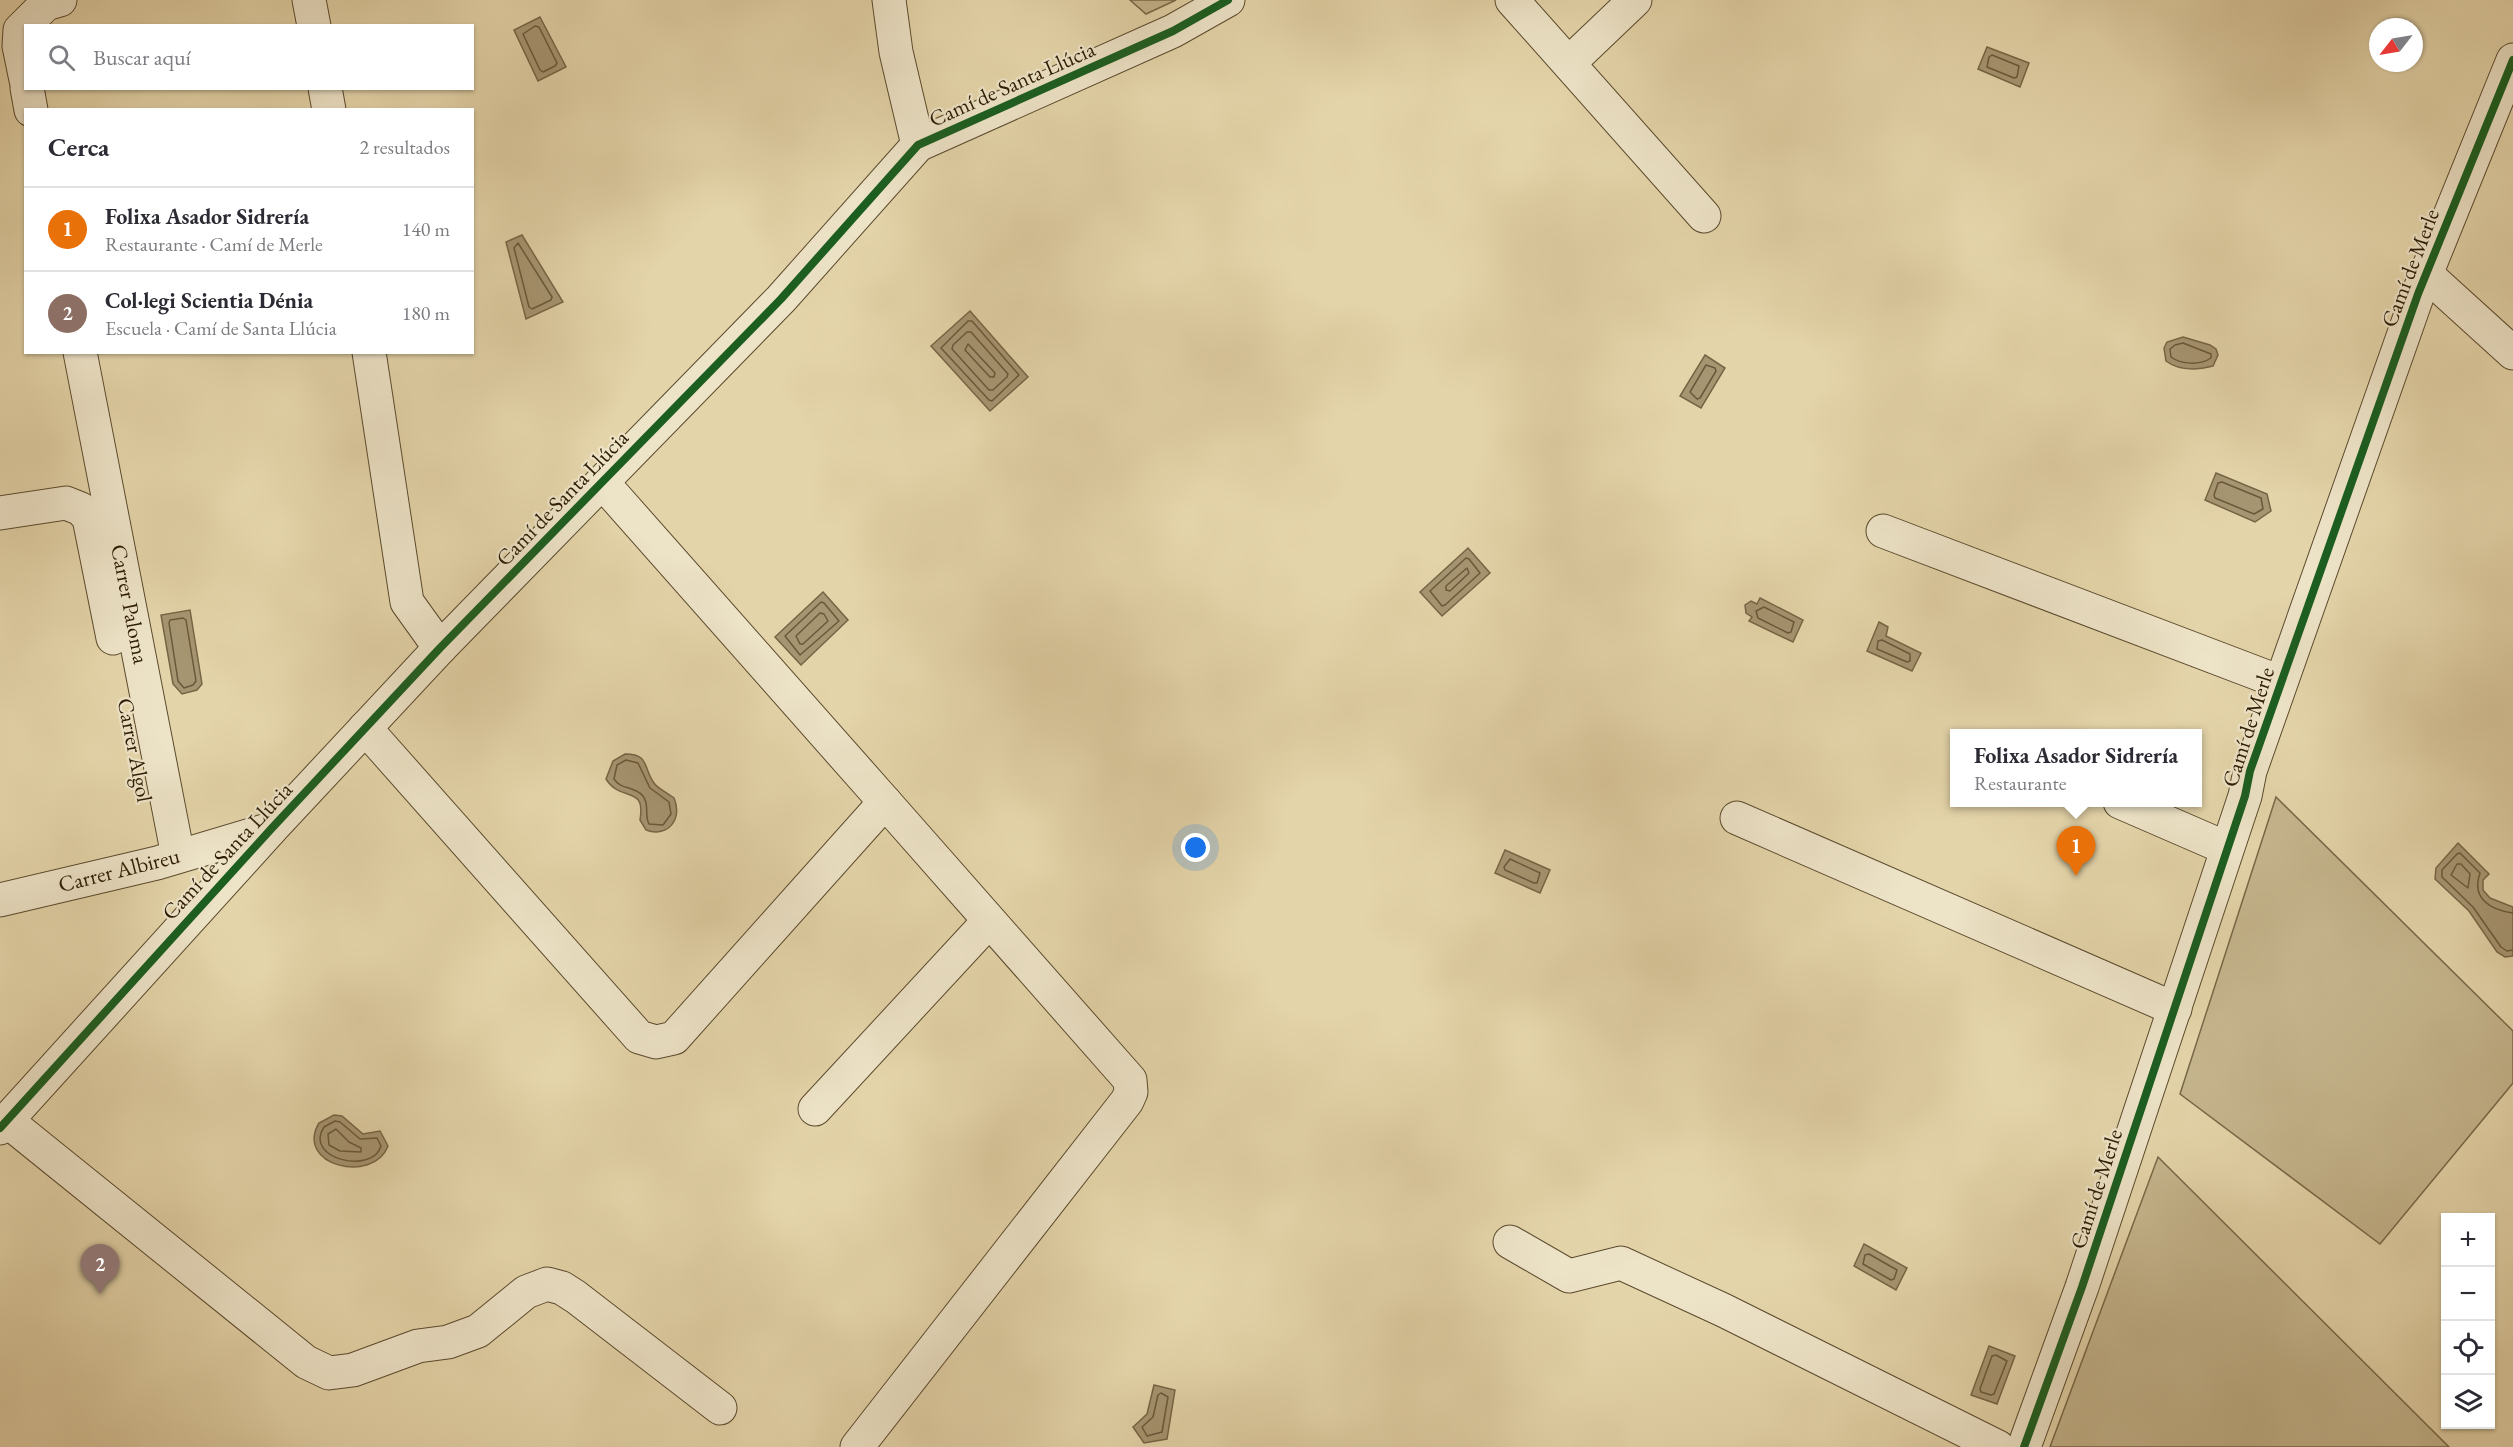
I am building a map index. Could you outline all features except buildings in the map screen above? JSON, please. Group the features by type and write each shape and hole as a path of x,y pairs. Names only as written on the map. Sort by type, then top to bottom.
{"street":[{"path":"25,24 38,10 60,0"},
{"path":"309,0 314,24"},
{"path":"889,0 896,52 918,146"},
{"name":"Camí de Santa Llúcia","path":"3,1124 272,828 440,648 781,299 918,146 1173,31 1228,0"},
{"path":"1512,0 1704,216"},
{"path":"1569,63 1635,0"},
{"path":"24,26 20,30 19,46 24,70"},
{"name":"Camí de Merle","path":"2024,1447 2082,1287 2245,796 2250,771 2280,682 2426,274 2504,102 2513,60"},
{"path":"27,90 31,108"},
{"path":"325,90 329,108"},
{"path":"2426,274 2513,353"},
{"name":"Carrer Paloma","path":"80,354 168,860"},
{"path":"369,354 407,602 440,648"},
{"path":"602,482 1130,1080 1131,1092 1127,1101 858,1447"},
{"name":"Carrer Algol","path":"0,513 66,503 81,508 89,518 168,860"},
{"path":"1883,531 2280,682"},
{"path":"366,728 639,1037 656,1042 674,1038 885,802"},
{"path":"2132,807 2226,848"},
{"path":"1737,818 2175,1009"},
{"name":"Carrer Albireu","path":"0,900 168,860 272,828"},
{"path":"815,1110 989,921"},
{"path":"3,1124 306,1362 329,1373 353,1370 418,1346 448,1342 478,1331 526,1292 547,1284 562,1288 576,1297 720,1408"},
{"path":"1510,1242 1569,1276 1621,1263 1723,1310 1998,1447"}],"shaded area":[{"path":"1130,0 1176,0 1146,14"},
{"path":"2276,797 2513,1031 2513,1083 2380,1244 2180,1094"},
{"path":"2158,1157 2449,1447 2050,1447"}],"water":[{"path":"540,17 566,67 538,81 514,30"},
{"path":"1987,47 2029,63 2020,87 1978,69"},
{"path":"522,235 563,302 526,319 506,242"},
{"path":"970,311 1028,377 990,411 931,346"},
{"path":"2183,337 2216,349 2218,355 2213,366 2188,369 2177,367 2166,361 2164,348 2167,342"},
{"path":"1705,355 1725,368 1701,408 1680,396"},
{"path":"2216,473 2267,494 2271,511 2255,522 2205,500"},
{"path":"1468,548 1490,573 1442,616 1420,592"},
{"path":"823,592 848,620 801,665 775,637"},
{"path":"1760,598 1803,620 1793,642 1749,621 1752,617 1746,613 1745,605 1751,601 1757,604"},
{"path":"190,610 202,684 197,690 182,694 173,684 161,615"},
{"path":"1879,622 1888,627 1886,636 1921,653 1912,671 1867,651"},
{"path":"625,754 639,756 656,785 674,798 677,813 672,825 667,829 654,832 646,830 640,820 641,809 636,798 618,790 606,779 613,761"},
{"path":"2458,843 2489,874 2483,880 2483,890 2490,898 2513,907 2513,956 2505,957 2497,952 2469,911 2435,879 2436,868"},
{"path":"1505,850 1550,870 1540,893 1495,873"},
{"path":"334,1115 342,1116 363,1134 380,1131 388,1146 380,1158 367,1165 353,1167 338,1165 326,1159 317,1150 314,1138 319,1123"},
{"path":"1864,1244 1907,1268 1896,1290 1854,1266"},
{"path":"1989,1346 2015,1356 1997,1404 1971,1395"},
{"path":"1154,1385 1175,1390 1167,1439 1144,1443 1133,1427 1147,1414"}],"cycle path":[{"path":"0,1128 272,828 440,648 781,299 918,145 1173,31 1228,0"},
{"path":"2024,1447 2082,1287 2245,796 2250,771 2418,294 2513,60"}],"place":[{"name":"Folixa Asador Sidrería","path":"2076,876"},
{"name":"Col·legi Scientia Dénia","path":"100,1294"}]}
